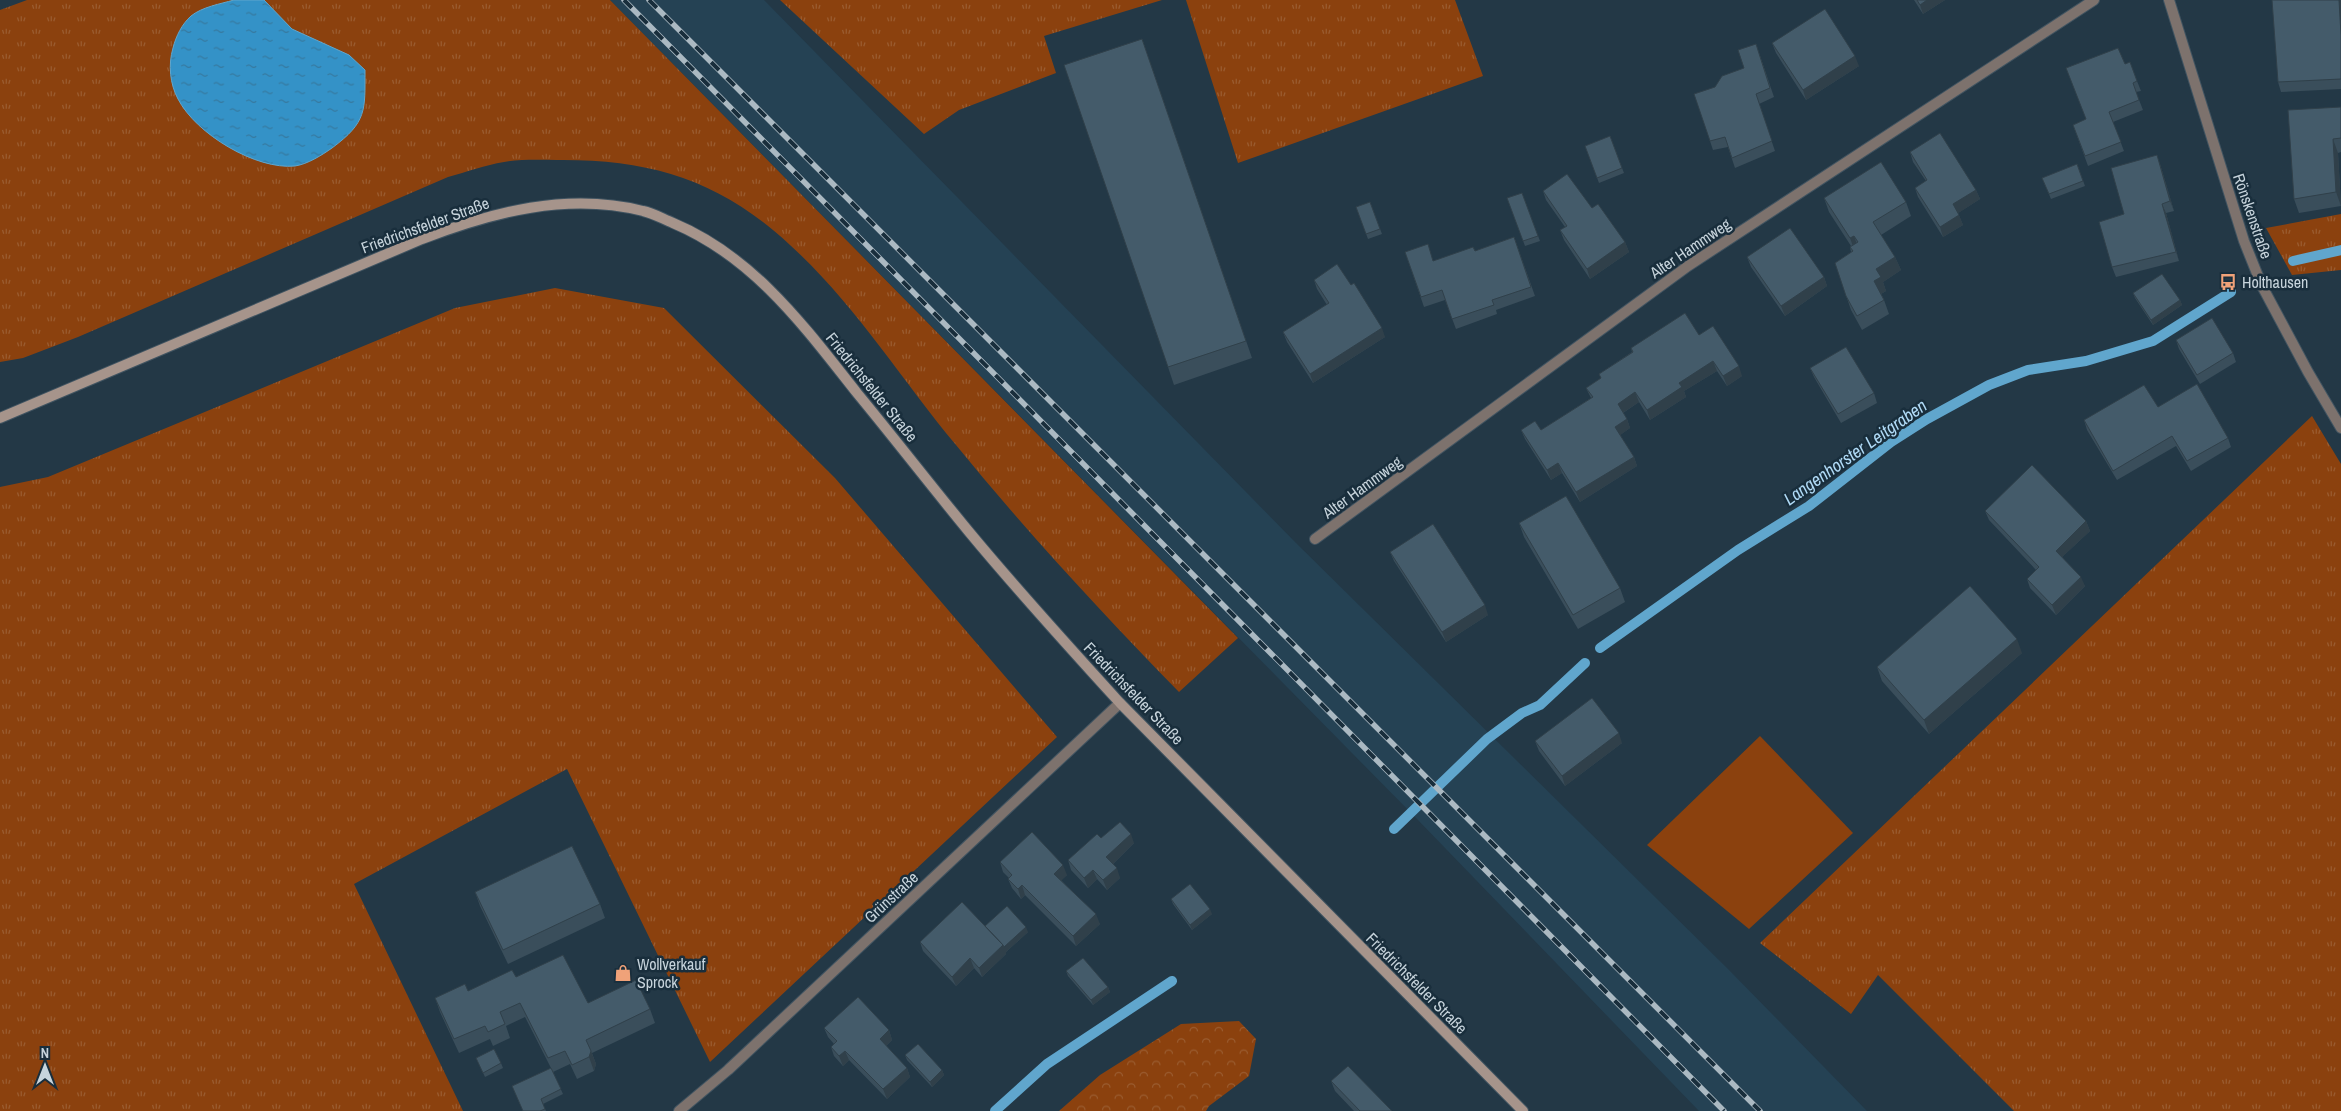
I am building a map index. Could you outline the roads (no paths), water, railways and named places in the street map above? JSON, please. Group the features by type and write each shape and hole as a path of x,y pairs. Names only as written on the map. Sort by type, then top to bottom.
{"main road":[{"name":"Friedrichsfelder Straße","path":"0,418 422,239 464,223 518,209 556,204 600,204 644,211 687,229 725,250 763,281 797,318 971,534 1120,703 1523,1111"}],"street":[{"name":"Alter Hammweg","path":"1315,539 1688,266 2094,0"},
{"name":"Rönskenstraße","path":"2169,0 2244,241 2262,286 2308,372 2341,428"},
{"name":"Grünstraße","path":"679,1111 728,1070 1120,703"}],"water":[{"path":"234,0 264,0 292,29 349,55 365,70 364,106 358,123 352,131 328,151 310,161 295,166 280,166 246,156 213,137 198,125 178,99 173,87 170,68 171,54 180,31 188,19 200,10"}],"waterway":[{"name":"Langenhorster Leitgraben","path":"2293,261 2341,250"},
{"name":"Langenhorster Leitgraben","path":"1600,648 1738,550 1809,506 1891,442 1927,419 1989,385 2028,370 2086,361 2153,341 2231,292"},
{"name":"Langenhorster Leitgraben","path":"1394,829 1487,739 1522,713 1540,705 1585,663"},
{"name":"Langenhorster Leitgraben","path":"995,1111 1047,1064 1172,981"}],"railway":[{"path":"624,0 1724,1111"},
{"path":"649,0 1760,1111"}],"place":[{"name":"Holthausen","path":"2228,282"},
{"name":"Wollverkauf Sprock","path":"623,973"}]}
